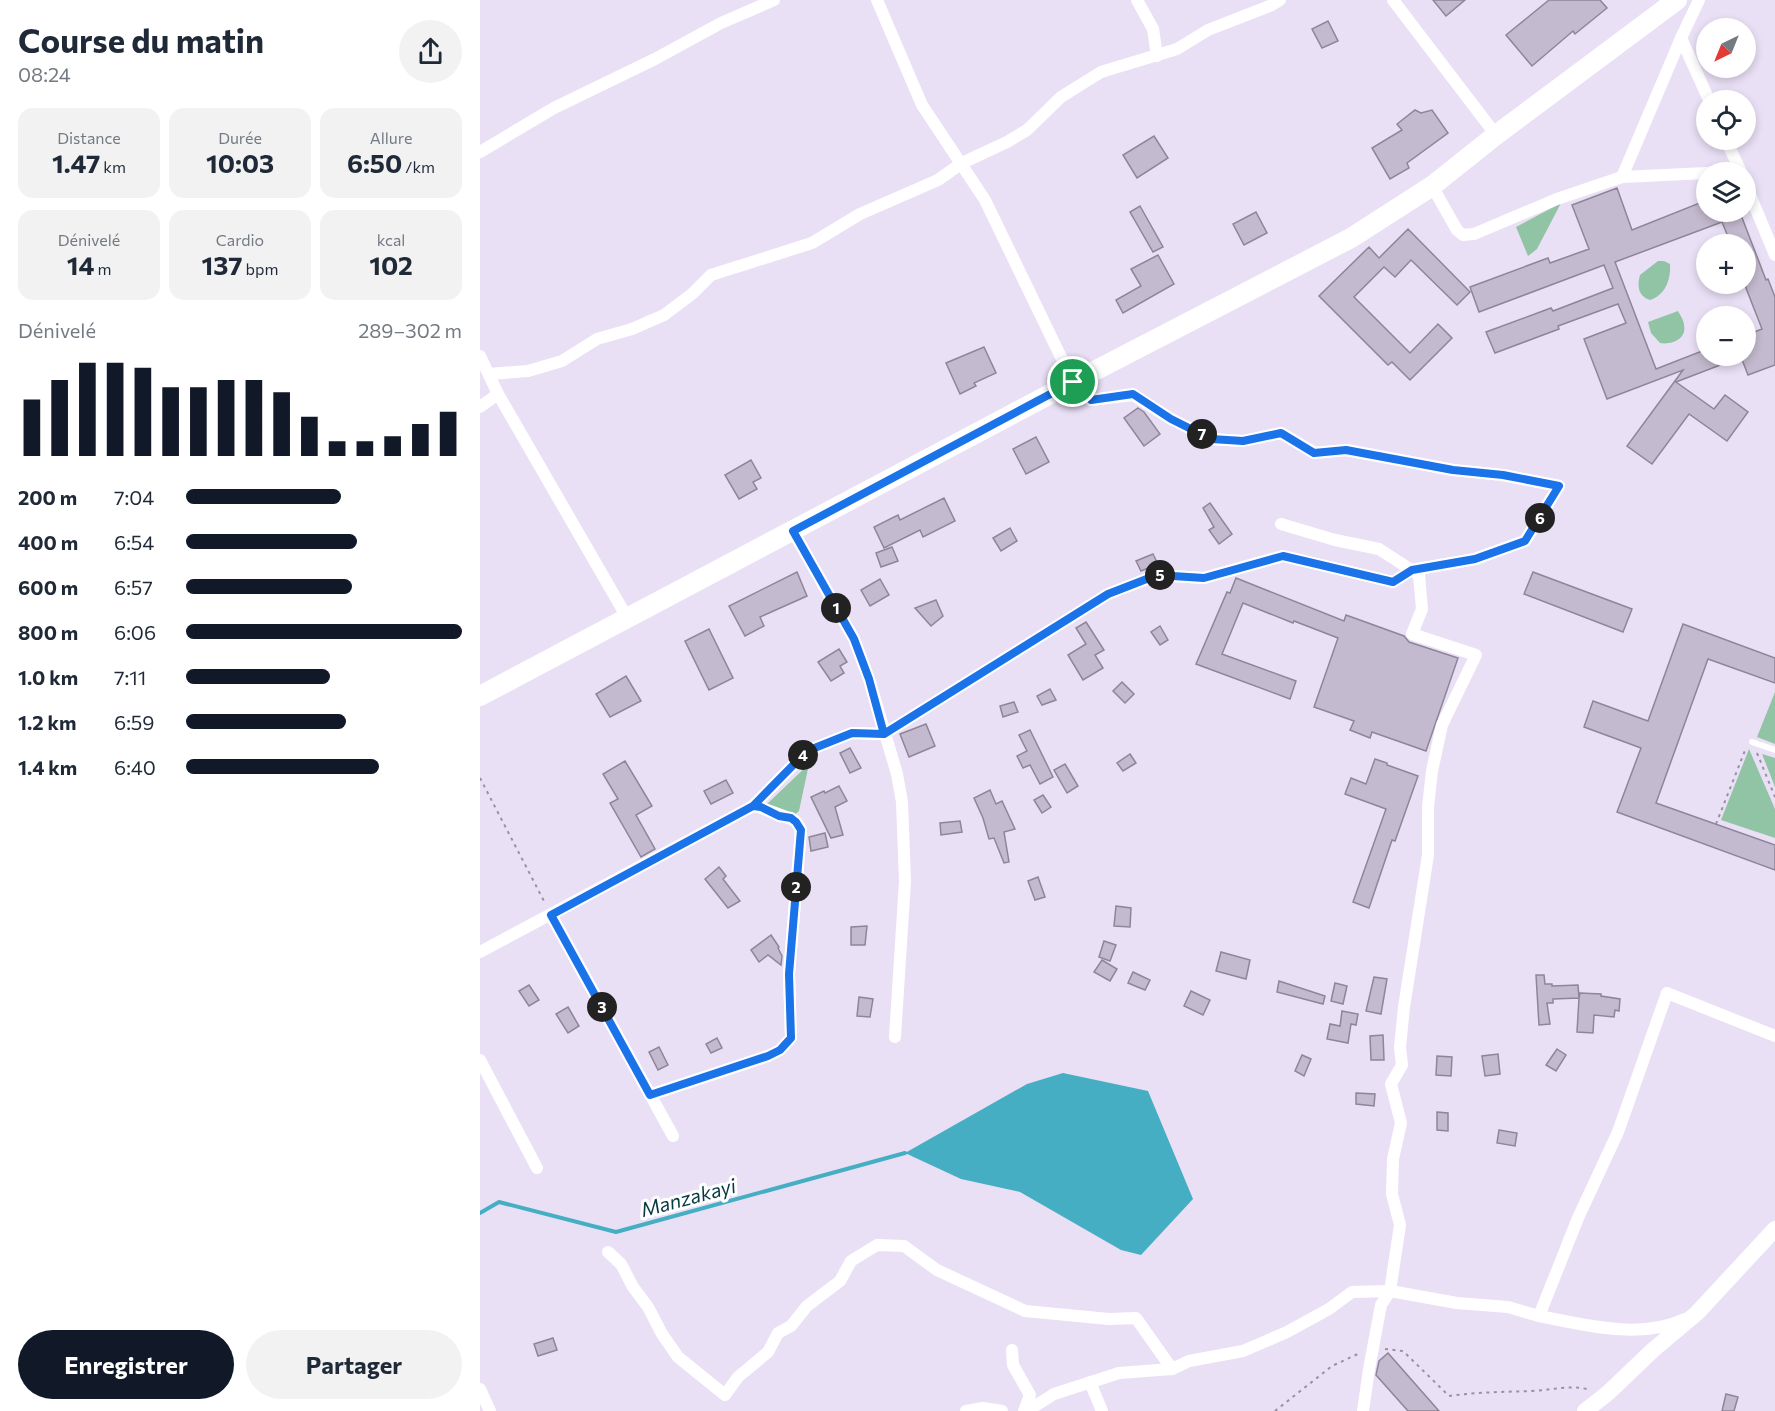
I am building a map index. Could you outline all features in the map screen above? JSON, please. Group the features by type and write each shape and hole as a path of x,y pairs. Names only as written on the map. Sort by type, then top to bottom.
{"main road":[{"path":"480,696 1073,382 1351,238 1432,186 1496,135 1677,0"}],"street":[{"path":"480,152 554,108 721,23 774,0"},
{"path":"480,952 753,806 807,751 852,733 884,734 1108,594 1157,575 1204,578 1283,556 1393,582 1412,570 1475,559 1525,541 1559,486 1503,475 1453,470 1346,450 1314,453 1281,433 1243,441 1211,439 1171,419 1133,394 1091,400 1073,382 985,200 922,105 877,0"},
{"path":"1137,0 1153,29 1157,56"},
{"path":"489,374 528,370 562,361 597,339 632,329 664,315 692,294 711,275 812,243 860,214 939,180 962,163 1028,130 1061,97 1101,72 1177,49 1208,30 1280,0"},
{"path":"1394,0 1496,135"},
{"path":"1623,177 1699,0"},
{"path":"1681,38 1704,90"},
{"path":"1432,186 1457,230 1463,235 1474,234 1557,199 1623,177 1696,174"},
{"path":"1756,209 1775,255"},
{"path":"480,356 498,394 628,619"},
{"path":"480,407 498,394"},
{"path":"1281,524 1335,540 1379,549 1412,570 1419,575 1422,609 1412,634 1476,655 1442,725 1431,771 1428,855 1404,1007 1400,1047 1402,1065 1391,1084 1401,1123 1394,1159 1392,1194 1400,1225 1390,1291 1381,1305 1372,1347 1363,1411"},
{"path":"793,531 854,639 869,679 897,774 902,802 905,881 895,1037"},
{"path":"650,1095 768,1056 780,1050 791,1038 789,974 801,830 791,818 753,806"},
{"path":"551,915 673,1136"},
{"path":"1539,1317 1578,1218 1618,1132 1667,993 1775,1036"},
{"path":"480,1060 537,1168"},
{"path":"1585,1411 1697,1313 1775,1229"},
{"path":"608,1252 621,1264 678,1357 725,1395 738,1377 768,1352 778,1333 791,1326 807,1306 840,1281 851,1261 877,1245 904,1246 937,1270 1025,1311 1109,1319 1136,1318 1172,1369"},
{"path":"1025,1411 1054,1394 1119,1373 1172,1369 1189,1361 1243,1351 1287,1332 1329,1309 1352,1292 1390,1291 1457,1303 1508,1307 1539,1317 1623,1331 1675,1323 1697,1313"},
{"path":"1012,1350 1013,1365 1030,1395 1025,1411"},
{"path":"1090,1382 1102,1411"},
{"path":"480,1389 490,1411"},
{"path":"966,1411 983,1408 1002,1411"}],"lane":[{"path":"1752,742 1775,750"}],"path":[{"path":"1716,824 1746,747 1752,742 1775,797"},
{"path":"480,778 551,915"},
{"path":"1275,1411 1332,1366 1372,1347 1403,1351 1449,1396 1480,1392 1535,1391 1574,1386 1608,1393"}],"green space":[{"path":"1561,203 1537,249 1528,256 1516,227"},
{"path":"1658,261 1670,264 1669,276 1660,295 1650,300 1641,293 1639,279 1640,275"},
{"path":"1678,311 1684,323 1683,334 1674,342 1660,343 1651,333 1648,322"},
{"path":"1775,692 1775,744 1757,737"},
{"path":"1749,749 1775,809 1775,838 1721,820"},
{"path":"1762,754 1775,758 1775,787"},
{"path":"809,764 799,811 793,816 775,811 767,804"}],"water":[{"path":"1063,1073 1148,1091 1193,1199 1141,1255 1121,1250 1020,1192 961,1179 905,1153 1027,1084"}],"building":[{"path":"1433,0 1465,0 1446,16"},
{"path":"1549,0 1600,0 1607,8 1575,34 1573,31 1532,66 1506,35"},
{"path":"1328,21 1338,41 1322,48 1312,29"},
{"path":"1415,110 1421,113 1432,110 1448,133 1407,163 1409,168 1390,179 1372,148 1402,130 1397,124"},
{"path":"1154,136 1168,158 1137,178 1123,155"},
{"path":"1617,188 1632,230 1696,204 1696,222 1722,222 1615,262 1656,369 1696,353 1696,366 1718,366 1676,382 1714,409 1725,395 1748,412 1727,441 1689,414 1652,464 1627,446 1683,370 1607,399 1584,339 1626,323 1618,304 1495,353 1486,332 1551,308 1553,311 1613,288 1604,265 1479,312 1470,287 1548,258 1550,263 1589,249 1572,205"},
{"path":"1140,206 1163,247 1153,252 1130,212"},
{"path":"1256,212 1267,233 1244,245 1233,224"},
{"path":"1722,222 1744,222 1748,234 1727,234"},
{"path":"1408,229 1470,292 1457,305 1411,260 1395,277 1384,267 1354,297 1410,353 1438,324 1452,338 1410,380 1392,362 1388,365 1319,296 1369,247 1379,258"},
{"path":"1756,254 1775,297 1775,365 1748,375 1744,366 1756,366 1756,331 1762,329 1756,314 1756,306 1753,306 1748,294 1756,294"},
{"path":"1158,255 1174,284 1123,313 1116,300 1141,286 1131,269"},
{"path":"984,347 996,373 974,383 976,386 960,394 946,363"},
{"path":"1138,408 1144,412 1160,434 1144,446 1124,418"},
{"path":"1036,437 1049,462 1026,474 1013,449"},
{"path":"751,460 761,478 753,482 757,489 739,499 725,475"},
{"path":"944,498 955,521 923,537 920,530 884,548 874,527 898,515 900,520"},
{"path":"1210,503 1232,534 1219,544 1209,530 1214,527 1203,508"},
{"path":"1010,528 1017,541 1001,551 993,538"},
{"path":"892,547 898,561 881,567 876,553"},
{"path":"1153,554 1158,564 1141,571 1136,561"},
{"path":"797,572 807,596 760,617 764,626 745,636 729,606"},
{"path":"1533,572 1632,609 1623,632 1524,594"},
{"path":"1236,578 1344,621 1346,615 1404,636 1409,642 1458,658 1426,751 1372,732 1370,738 1350,730 1354,721 1314,707 1338,638 1294,621 1293,623 1243,603 1222,654 1296,681 1290,699 1196,664 1227,592 1230,593"},
{"path":"880,579 889,595 870,606 861,590"},
{"path":"936,600 943,616 931,626 915,608"},
{"path":"1086,622 1104,650 1095,655 1103,668 1083,680 1068,655 1086,644 1076,628"},
{"path":"1683,624 1775,658 1775,683 1708,659 1656,803 1775,845 1775,870 1617,812 1641,748 1584,727 1593,701 1648,721"},
{"path":"1160,626 1168,640 1160,645 1151,632"},
{"path":"709,629 733,678 709,690 685,641"},
{"path":"839,649 847,662 840,666 844,673 831,681 818,662"},
{"path":"626,676 641,701 610,717 596,694"},
{"path":"1122,682 1134,694 1125,703 1113,691"},
{"path":"1050,689 1056,700 1042,705 1037,696"},
{"path":"1014,702 1018,712 1003,717 1000,706"},
{"path":"926,724 935,746 909,757 900,734"},
{"path":"1030,730 1053,777 1040,784 1030,765 1023,768 1017,756 1027,751 1019,735"},
{"path":"850,748 861,768 850,773 840,753"},
{"path":"1130,754 1136,763 1123,771 1117,763"},
{"path":"1375,759 1418,776 1395,841 1392,840 1369,908 1353,902 1386,809 1345,794 1351,778 1366,784"},
{"path":"625,761 652,806 636,815 655,849 641,857 610,803 618,799 603,774"},
{"path":"1065,764 1078,786 1067,793 1054,770"},
{"path":"726,780 733,793 711,804 704,791"},
{"path":"839,786 847,801 835,807 843,835 831,838 811,797"},
{"path":"990,790 996,804 1002,801 1015,829 1004,832 1009,862 1004,863 994,838 989,839 974,798"},
{"path":"1043,795 1051,807 1042,813 1034,800"},
{"path":"960,821 962,832 941,835 940,823"},
{"path":"825,833 828,847 811,851 809,837"},
{"path":"719,867 726,876 723,879 740,901 728,908 705,879"},
{"path":"1038,877 1045,897 1035,900 1028,881"},
{"path":"1116,906 1131,908 1130,927 1114,926"},
{"path":"867,926 865,945 851,945 851,927"},
{"path":"771,935 782,956 781,965 768,955 759,962 751,950"},
{"path":"1104,941 1116,945 1110,961 1099,957"},
{"path":"1221,952 1250,960 1246,979 1216,971"},
{"path":"1102,960 1117,969 1110,981 1094,972"},
{"path":"1133,972 1150,980 1145,990 1128,983"},
{"path":"1536,975 1544,975 1545,984 1552,984 1552,986 1578,985 1579,998 1553,999 1553,1003 1547,1003 1550,1024 1539,1025"},
{"path":"1374,977 1387,979 1381,1014 1366,1011"},
{"path":"1279,981 1325,996 1323,1004 1277,992"},
{"path":"1335,983 1347,986 1343,1004 1331,1001"},
{"path":"529,985 539,1000 529,1006 519,991"},
{"path":"1191,991 1210,1000 1203,1015 1184,1006"},
{"path":"1580,993 1601,994 1601,996 1620,999 1619,1011 1615,1010 1614,1017 1594,1015 1593,1033 1577,1032"},
{"path":"859,997 873,999 870,1017 857,1016"},
{"path":"568,1007 579,1026 568,1033 556,1014"},
{"path":"1342,1011 1358,1014 1356,1025 1351,1024 1348,1043 1327,1039 1330,1024 1340,1026"},
{"path":"1383,1035 1384,1060 1371,1060 1370,1036"},
{"path":"717,1038 722,1048 711,1053 706,1044"},
{"path":"659,1047 668,1065 658,1070 649,1052"},
{"path":"1557,1049 1566,1055 1556,1071 1546,1065"},
{"path":"1498,1054 1500,1074 1485,1076 1482,1056"},
{"path":"1302,1055 1311,1059 1304,1076 1295,1071"},
{"path":"1437,1056 1452,1057 1451,1076 1436,1075"},
{"path":"1356,1093 1375,1094 1374,1106 1356,1104"},
{"path":"1437,1112 1448,1113 1448,1131 1437,1130"},
{"path":"1499,1130 1517,1133 1515,1146 1497,1143"},
{"path":"553,1338 557,1350 538,1356 534,1344"},
{"path":"1388,1353 1439,1411 1408,1411 1376,1375 1379,1361"},
{"path":"1726,1394 1738,1397 1734,1411 1722,1411"}],"waterway":[{"name":"Manzakayi","path":"480,1213 499,1202 616,1232 905,1153"}],"route":[{"path":"1073,382 793,531 854,639 869,679 884,734 852,733 807,751 753,806 791,818 801,830 789,974 791,1038 780,1050 768,1056 650,1095 551,915 753,806 807,751 852,733 884,734 1108,594 1157,575 1204,578 1283,556 1393,582 1412,570 1475,559 1525,541 1559,486 1503,475 1453,470 1346,450 1314,453 1281,433 1243,441 1211,439 1171,419 1133,394 1091,400 1073,382"}]}
